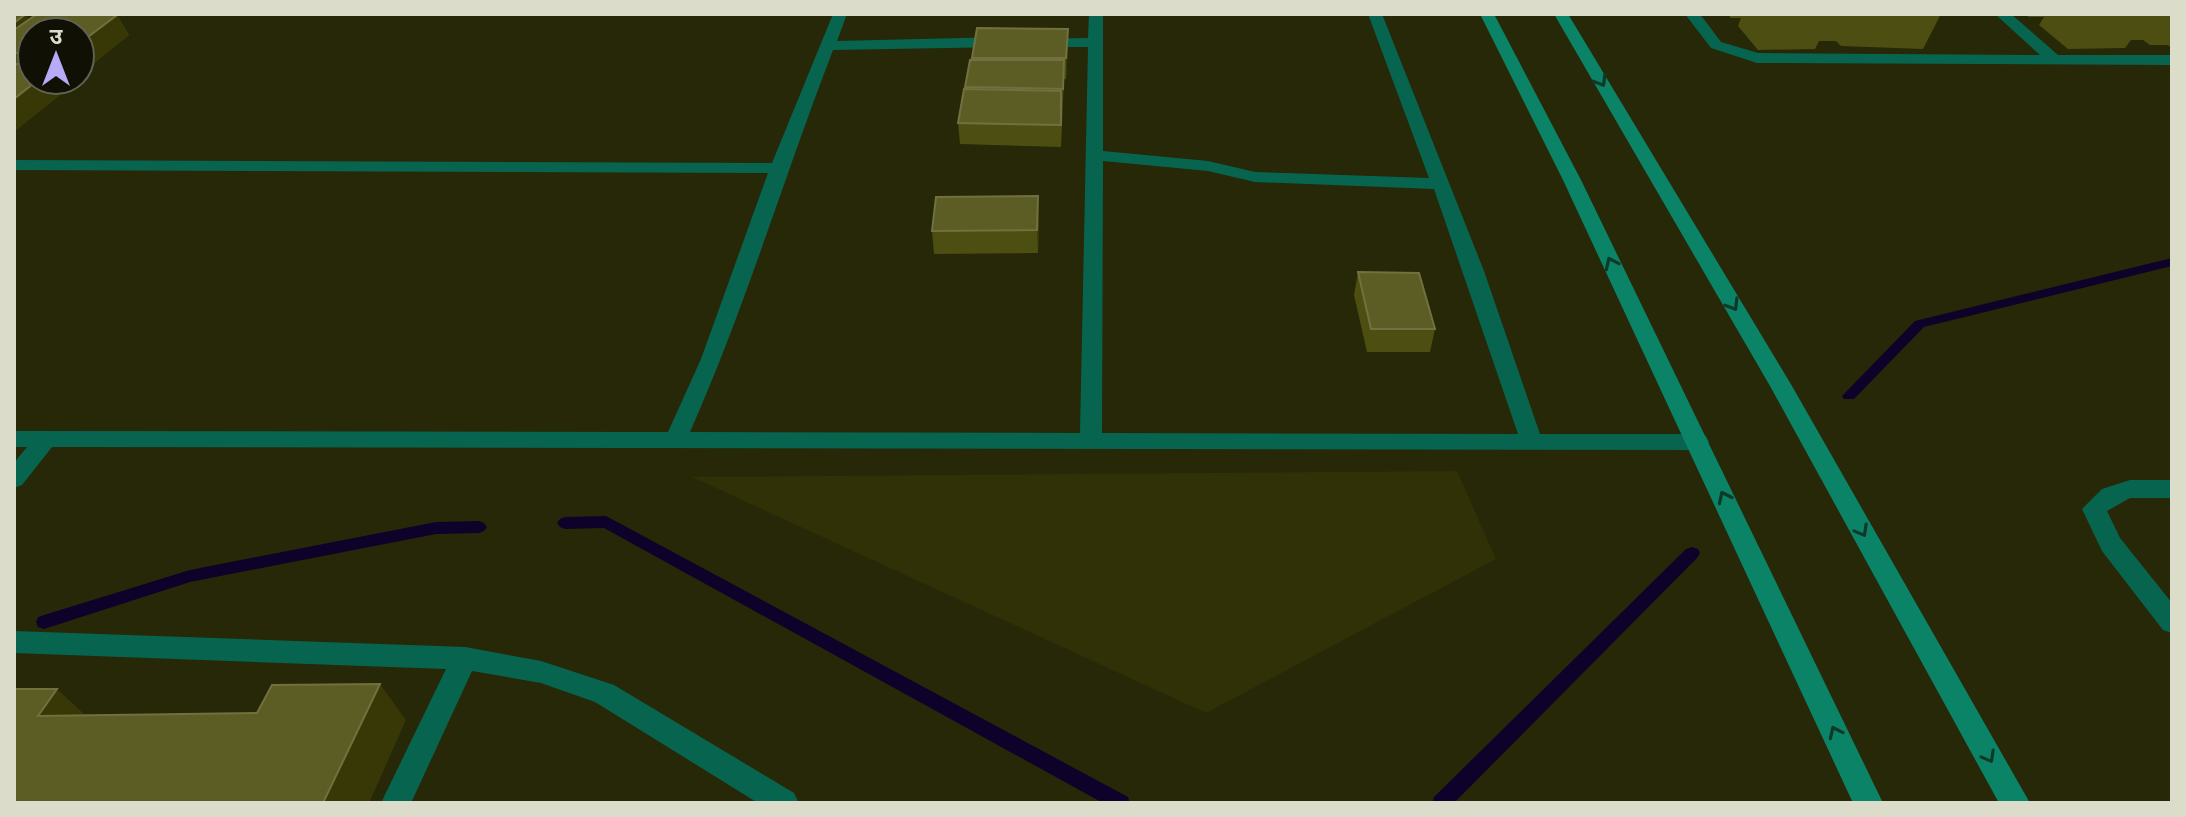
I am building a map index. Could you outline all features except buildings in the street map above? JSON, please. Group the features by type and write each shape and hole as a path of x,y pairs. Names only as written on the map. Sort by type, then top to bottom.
{"main road":[{"path":"1487,14 1572,180 1868,803"},
{"path":"1561,14 1789,400 2015,803"}],"street":[{"path":"675,441 712,359 779,168 840,14"},
{"path":"1091,441 1096,14"},
{"path":"1375,14 1474,271 1532,442"},
{"path":"1692,14 1716,45 1742,55 2172,60"},
{"path":"2002,14 2054,59"},
{"path":"1921,41 1940,59"},
{"path":"828,46 912,42 1096,43"},
{"path":"1095,155 1208,166 1255,177 1440,184"},
{"path":"14,165 779,168"},
{"path":"14,439 1698,442"},
{"path":"14,479 46,439"},
{"path":"2172,489 2125,488 2104,496 2094,509 2111,544 2172,622"},
{"path":"14,642 465,658 541,672 604,693 784,803"},
{"path":"396,803 465,658"}],"shaded area":[{"path":"1457,471 1496,559 1206,713 692,477"}],"waterway":[{"path":"1849,396 1920,324 2172,262"},
{"path":"565,523 606,522 1121,803"},
{"path":"44,622 190,576 436,528 479,527"},
{"path":"1441,803 1692,553"}]}
